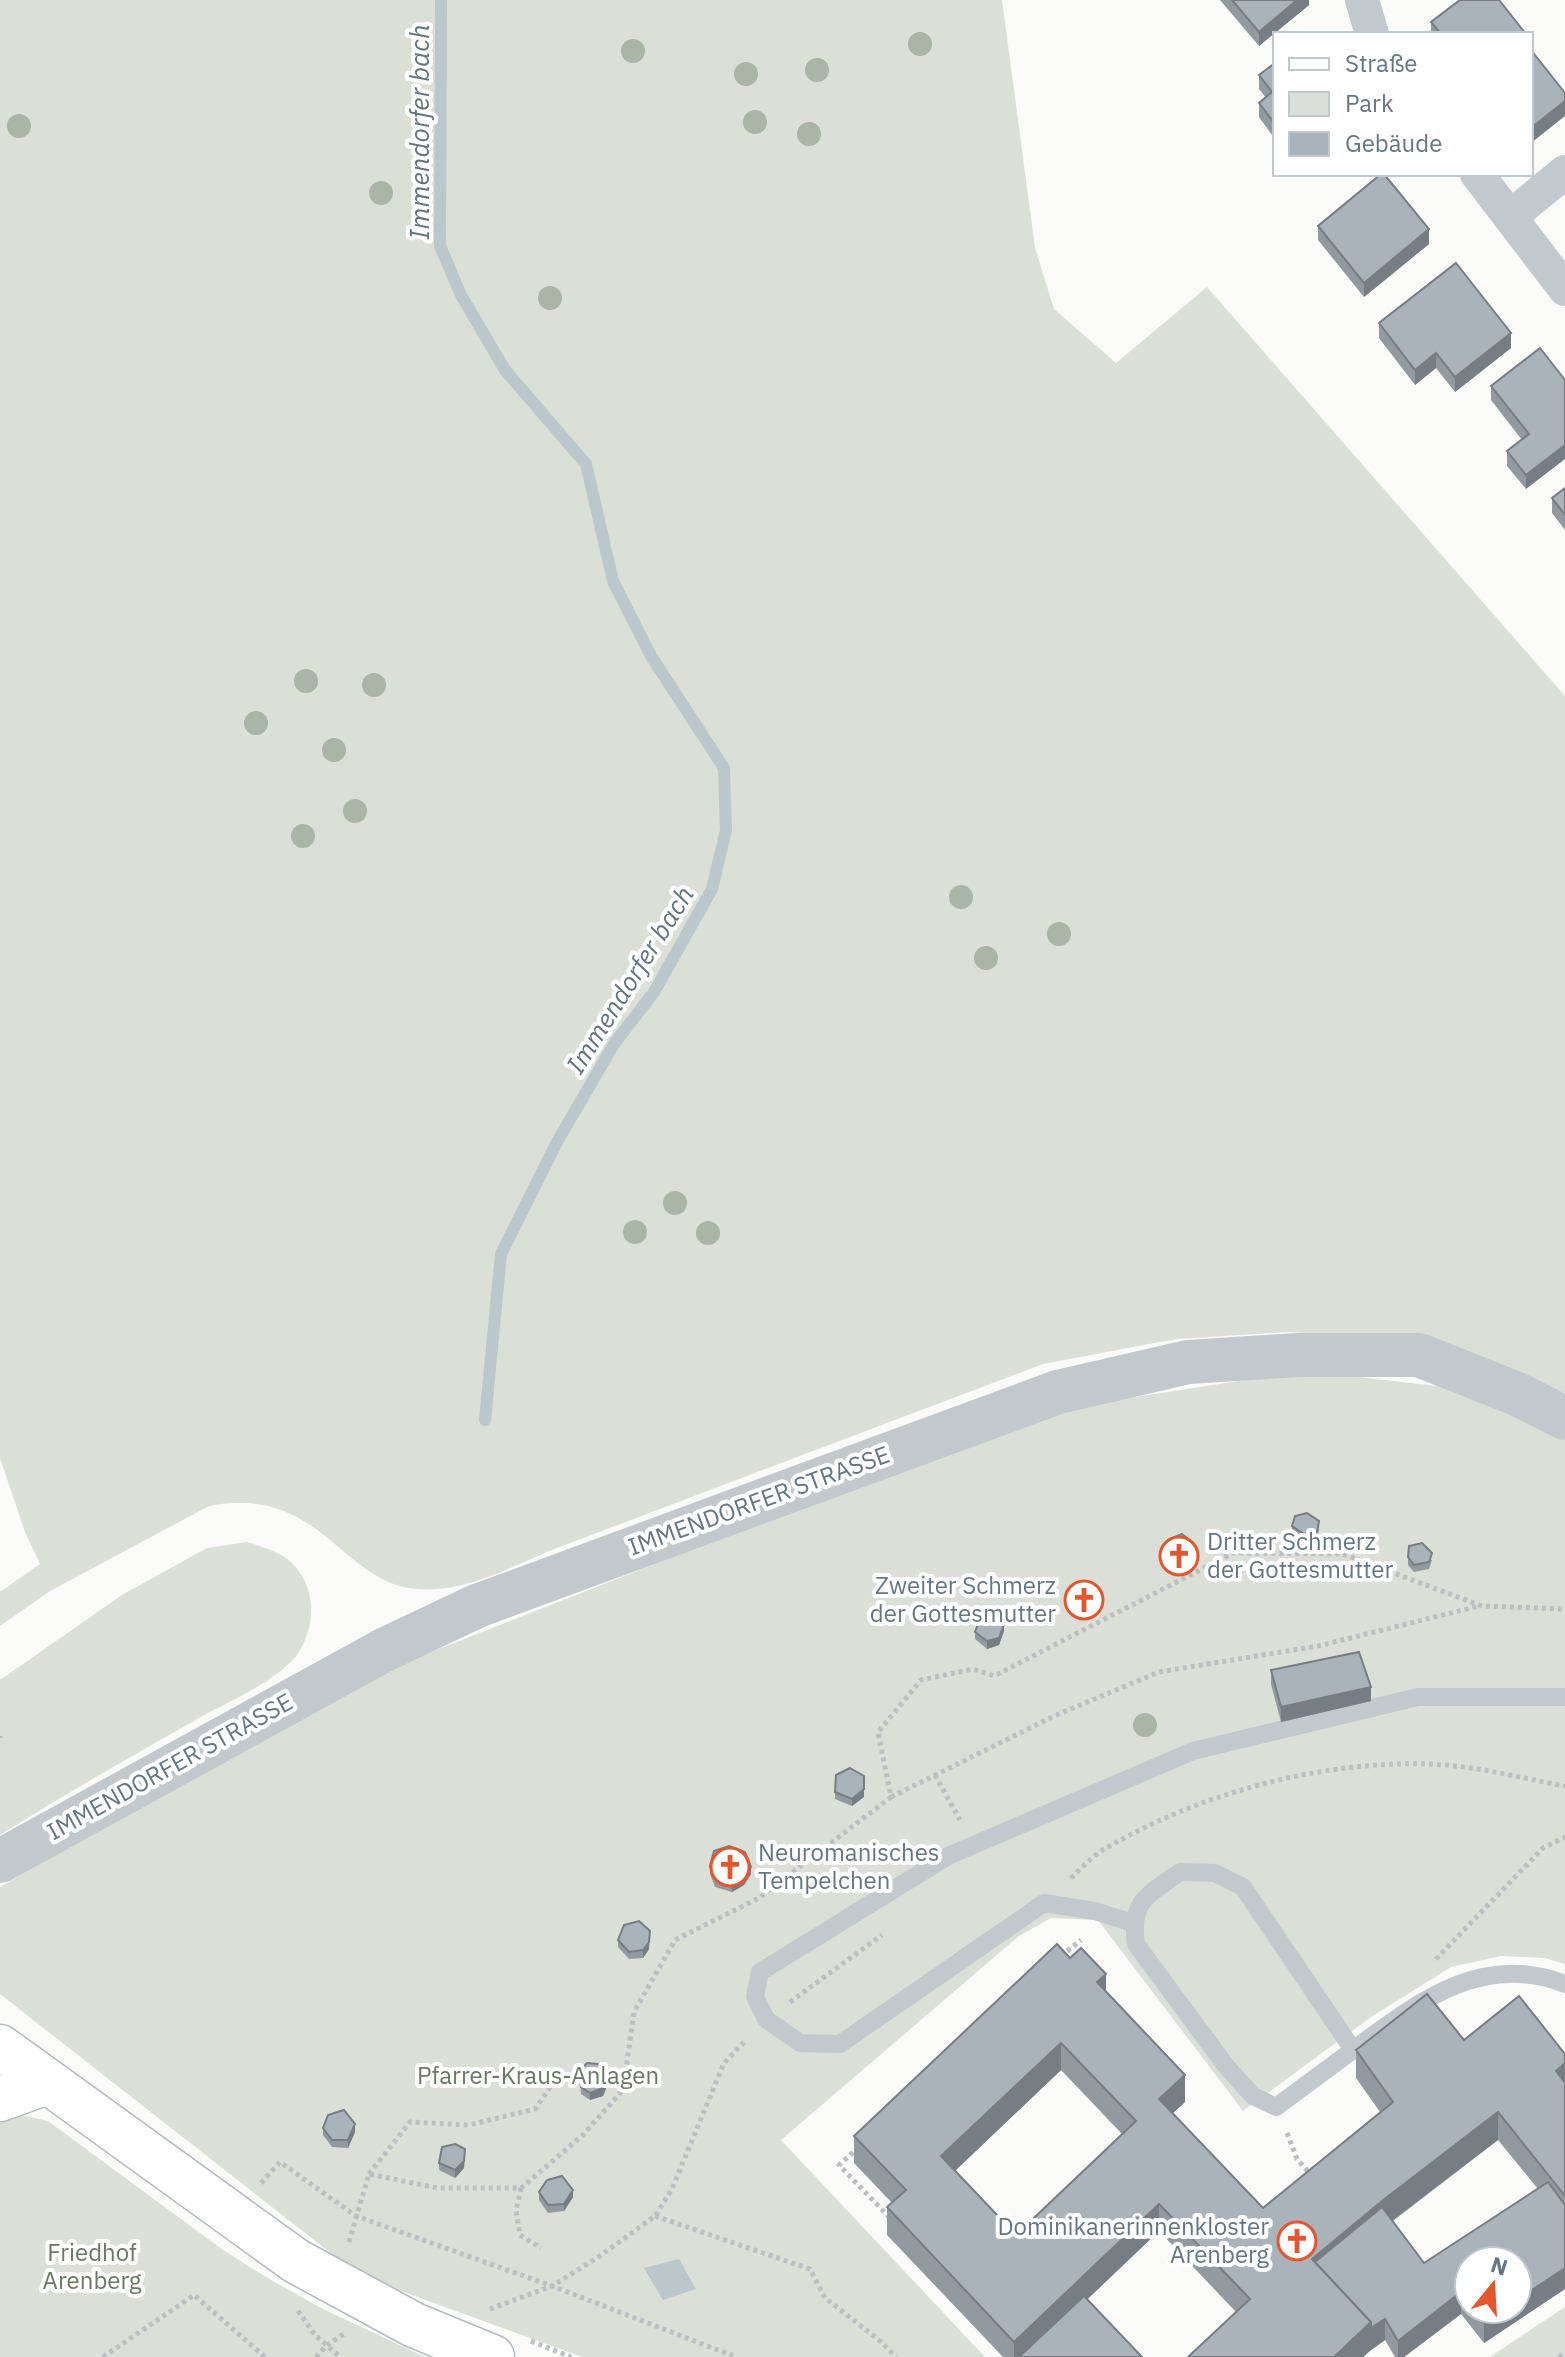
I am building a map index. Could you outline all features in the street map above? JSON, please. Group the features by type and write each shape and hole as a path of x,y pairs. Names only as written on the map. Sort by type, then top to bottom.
{"main road":[{"path":"0,2047 296,2261 414,2325 492,2357"},
{"path":"0,2099 47,2082"}],"street":[{"path":"1362,0 1371,32"},
{"path":"1510,217 1565,172"},
{"path":"1479,176 1565,289"},
{"name":"IMMENDORFER STRASSE","path":"0,1861 427,1628 492,1601 1058,1392 1188,1362 1297,1355 1419,1355 1517,1394 1565,1418"}],"lane":[{"path":"1133,1923 1044,1903 840,2044 800,2043 766,2019 755,1997 760,1972 948,1856 1193,1751 1418,1697 1565,1697"},
{"path":"1353,2050 1243,1887 1215,1873 1180,1872 1142,1899 1133,1923 1136,1944 1226,2066 1253,2096 1276,2107 1397,2018 1442,1990 1483,1976 1541,1975 1565,1984"}],"path":[{"path":"891,1797 878,1732 921,1680 973,1669 994,1676 1233,1553 1343,1554 1482,1606"},
{"path":"541,2248 520,2235 516,2211 521,2188 583,2135 623,2090 634,2012 675,1940 759,1898 891,1797 1054,1716 1159,1672 1318,1646 1482,1606 1565,1609"},
{"path":"1060,1905 1067,1882 1105,1848 1176,1814 1273,1781 1342,1766 1429,1764 1565,1786"},
{"path":"935,1775 974,1844"},
{"path":"1434,1961 1543,1848 1565,1837"},
{"path":"1054,1962 1113,1917"},
{"path":"485,2311 552,2286 655,2216 672,2189 724,2063 766,2019 894,1927"},
{"path":"341,2252 348,2243 369,2174 410,2122 469,2125 535,2109 556,2079"},
{"path":"861,2144 839,2165 897,2226"},
{"path":"1297,2159 1313,2178"},
{"path":"253,2193 280,2162 356,2216 552,2286 736,2357"},
{"path":"369,2174 437,2188 521,2188"},
{"path":"655,2216 810,2269 825,2298 896,2357"},
{"path":"103,2357 194,2295 265,2357"},
{"path":"298,2313 340,2357"},
{"path":"316,2357 327,2345"},
{"path":"1559,2357 1565,2353"}],"green space":[{"path":"0,0 1002,0 1035,248 1054,309 1116,363 1207,287 1565,696 1565,1396 1378,1337 1288,1332 1176,1339 1043,1364 549,1551 497,1574 460,1585 423,1589 395,1585 371,1572 296,1517 265,1505 229,1503 209,1506 50,1591 0,1626 0,1592 40,1564 25,1532 0,1458"},
{"name":"Pfarrer-Kraus-Anlagen","path":"1304,1371 1446,1387 1565,1434 1565,1964 1545,1958 1501,1956 1451,1967 1371,2017 1243,2111 1098,1920 1051,1918 1019,1936 781,2140 985,2357 582,2357 360,2276 0,1994 0,1887 180,1779 416,1658 1005,1426 1082,1405"},
{"path":"247,1542 286,1558 304,1579 309,1591 311,1618 296,1656 264,1683 0,1835 0,1680 122,1595 207,1548"},
{"name":"Friedhof Arenberg","path":"12,2113 48,2121 223,2250 271,2280 323,2309 425,2357 0,2357 0,2123"},
{"path":"1565,2307 1565,2357 1490,2357"}],"shaded area":[{"path":"679,2259 696,2289 663,2300 644,2268"}],"building":[{"path":"1232,0 1297,0 1259,32"},
{"path":"1460,0 1499,0 1524,32 1439,32 1431,22"},
{"path":"1533,53 1565,93 1565,101 1533,126"},
{"path":"1273,64 1273,121 1259,103 1272,92 1259,75"},
{"path":"1379,176 1386,176 1429,229 1364,283 1318,226"},
{"path":"1456,263 1511,333 1455,377 1436,353 1415,370 1379,323"},
{"path":"1540,348 1565,380 1565,445 1526,475 1507,451 1529,434 1491,386"},
{"path":"1565,488 1565,515 1552,498"},
{"path":"1307,1513 1319,1521 1317,1533 1304,1534 1292,1526 1295,1516"},
{"name":"Dritter Schmerz der Gottesmutter","path":"1182,1534 1193,1543 1190,1557 1175,1561 1167,1554 1168,1540"},
{"path":"1422,1543 1432,1553 1429,1562 1414,1565 1408,1557 1409,1546"},
{"name":"Zweiter Schmerz der Gottesmutter","path":"1082,1581 1096,1586 1098,1598 1085,1606 1072,1601 1072,1587"},
{"path":"994,1615 1004,1624 999,1638 987,1641 975,1632 981,1617"},
{"path":"1359,1652 1371,1687 1281,1707 1271,1670"},
{"path":"850,1768 864,1776 864,1789 852,1799 835,1792 836,1775"},
{"name":"Neuromanisches Tempelchen","path":"729,1846 745,1852 751,1867 744,1878 732,1885 715,1879 710,1866 714,1851"},
{"path":"639,1921 650,1931 649,1942 643,1950 629,1952 618,1940 624,1925"},
{"path":"1057,1944 1070,1958 1081,1948 1106,1974 1097,1982 1185,2075 1159,2099 1263,2208 1393,2102 1356,2050 1427,1994 1464,2040 1519,1996 1565,2054 1565,2063 1556,2071 1565,2083 1565,2196 1498,2112 1312,2259 1371,2322 1334,2357 1188,2357 1250,2299 1159,2204 1014,2342 887,2207 906,2190 854,2136","holes":["1061,2043 1136,2121 1016,2235 941,2156"]},
{"path":"587,2063 598,2064 607,2078 603,2088 590,2093 581,2087 579,2071"},
{"path":"344,2110 355,2124 348,2140 332,2140 323,2128 328,2115"},
{"path":"455,2144 465,2149 464,2161 455,2170 439,2163 442,2147"},
{"path":"562,2176 573,2190 564,2204 548,2205 539,2192 547,2180"},
{"path":"1548,2182 1565,2205 1565,2268 1533,2289 1533,2245 1453,2245 1453,2298 1398,2341 1385,2319 1371,2328 1371,2322 1315,2262 1382,2207 1424,2263"},
{"path":"1084,2296 1142,2357 1019,2357"}],"waterway":[{"name":"Immendorfer bach","path":"441,0 440,246 461,295 505,370 586,464 613,581 651,656 724,768 726,830 712,889 654,992 614,1044 557,1142 501,1254 485,1420"}],"place":[{"name":"Dritter Schmerz der Gottesmutter","path":"1179,1556"},
{"name":"Zweiter Schmerz der Gottesmutter","path":"1084,1600"},
{"name":"Neuromanisches Tempelchen","path":"730,1867"},
{"name":"Dominikanerinnenkloster Arenberg","path":"1297,2241"}]}
